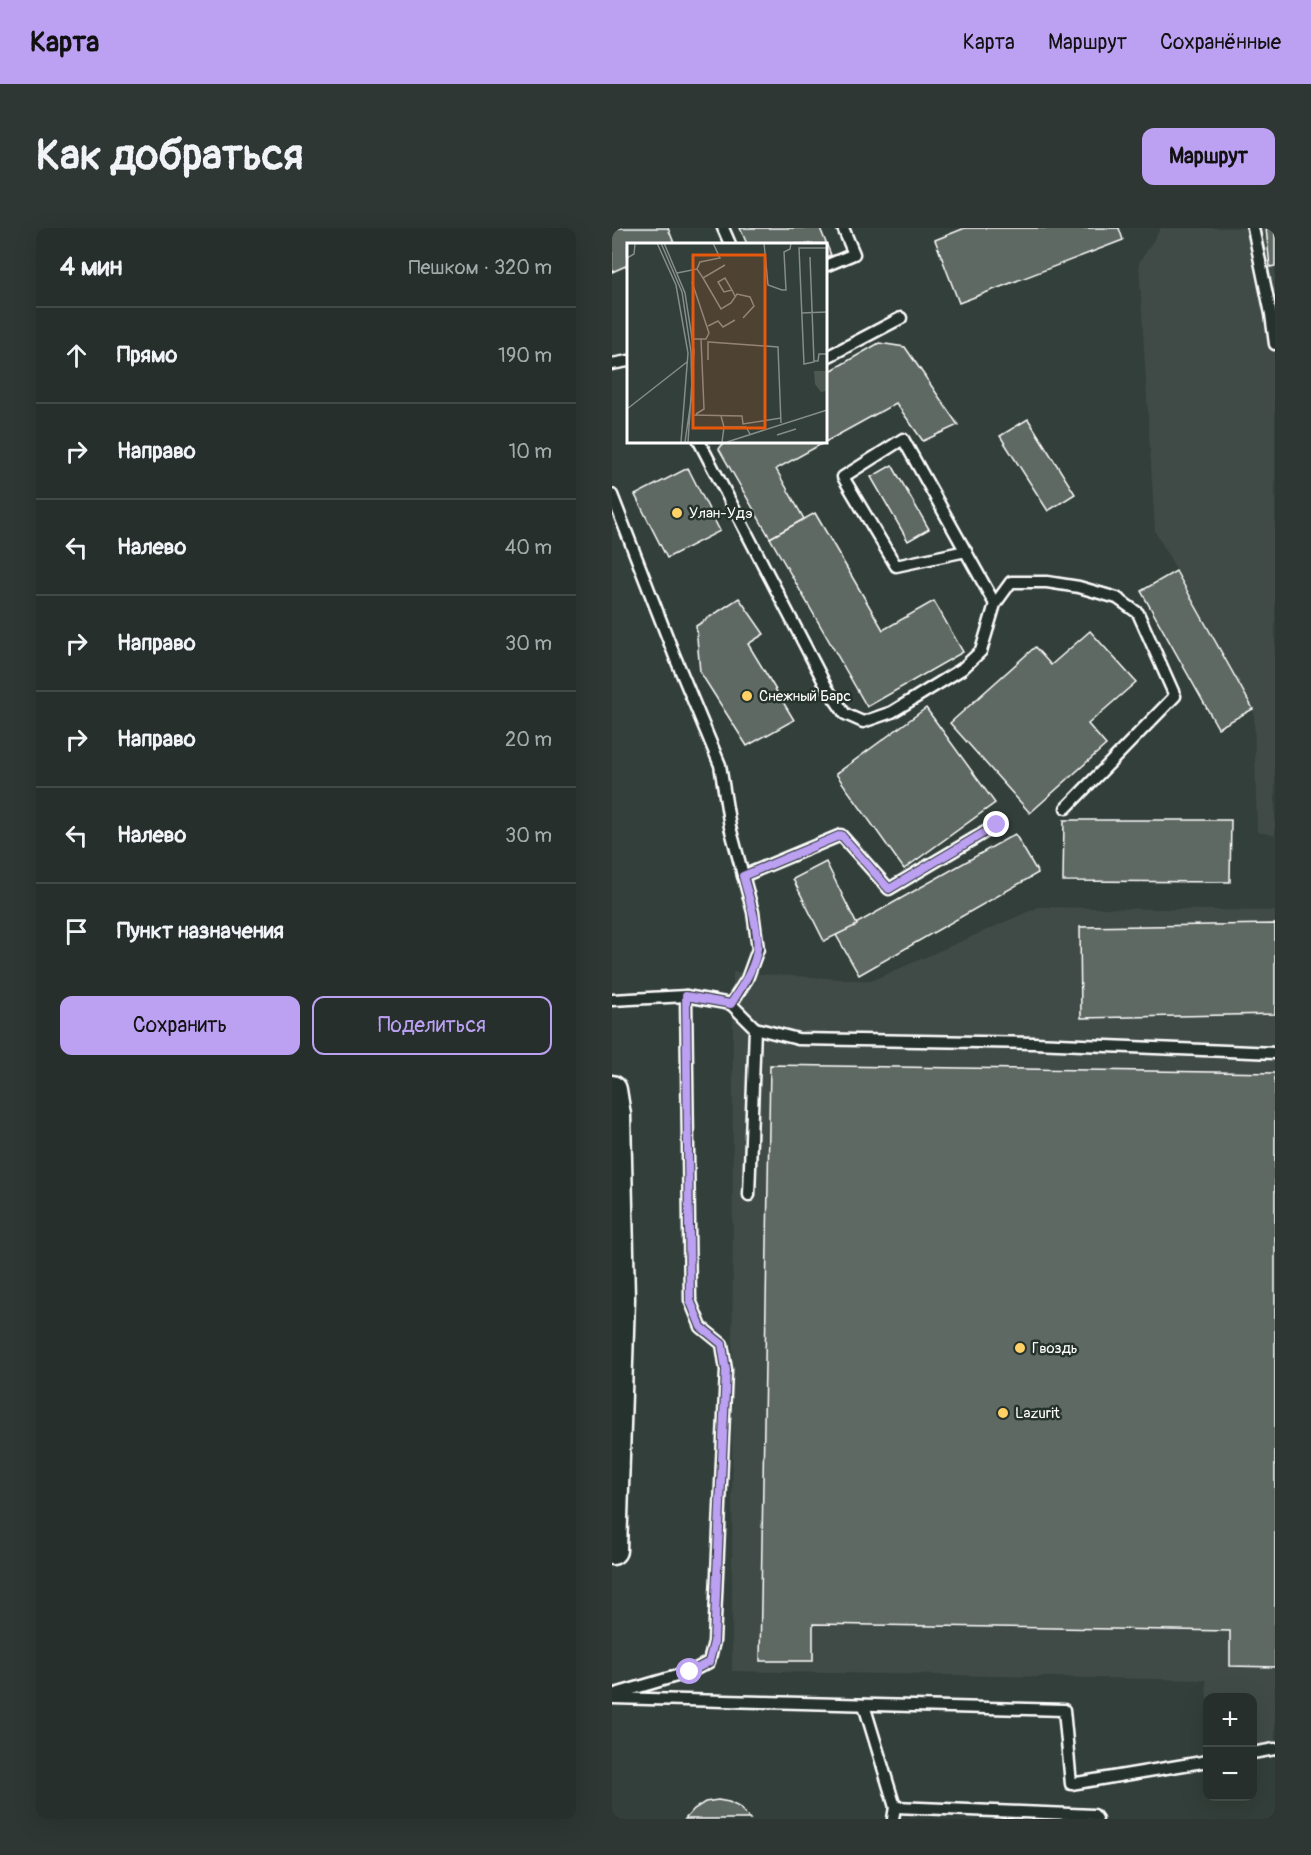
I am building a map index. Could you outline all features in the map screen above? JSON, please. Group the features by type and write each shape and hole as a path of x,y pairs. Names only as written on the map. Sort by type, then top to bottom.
{"main road":[{"path":"612,1090 616,1115 620,1299 612,1550"}],"lane":[{"path":"723,228 730,243"},
{"path":"826,266 854,254 843,228"},
{"path":"1253,228 1275,344"},
{"path":"826,357 901,318"},
{"path":"612,364 627,361"},
{"path":"966,551 896,566 843,477 903,439 966,551 995,604"},
{"path":"700,442 827,688 845,714 863,722 892,712 962,669 981,651 995,604 1011,582 1047,582 1079,587 1117,598 1138,614 1175,696 1066,808"},
{"path":"612,495 720,765 730,827 753,912 758,949 747,979 731,1004"},
{"path":"743,876 841,835 889,889 997,825"},
{"path":"612,1697 690,1672 709,1662 714,1642 726,1370 722,1344 701,1327 690,1300 686,996"},
{"path":"612,1000 686,996 731,1004 755,1028 798,1039 1034,1043 1275,1053"},
{"path":"749,1195 755,1028"},
{"path":"612,1697 1064,1710 1071,1784 1203,1762"},
{"path":"864,1705 895,1807 893,1819"},
{"path":"1257,1752 1275,1749"},
{"path":"895,1807 1094,1815 1097,1819"}],"shaded area":[{"path":"1161,228 1275,228 1275,835 1257,832 1254,712 1155,531 1139,263"},
{"name":"Гвоздь","path":"1039,907 1275,911 1275,1745 1257,1751 1257,1693 1207,1693 1206,1680 732,1671 733,972 871,981"}],"building":[{"path":"612,228 668,228 674,243 627,243 627,265 612,272"},
{"path":"740,228 820,228 831,255 826,257 826,243 747,243"},
{"path":"965,228 1119,228 1123,240 959,303 935,240"},
{"path":"1266,228 1275,228 1275,266 1270,267"},
{"path":"879,343 905,347 958,425 923,441 896,403 826,442 826,373"},
{"path":"1028,419 1075,494 1048,511 1000,436"},
{"path":"724,442 825,442 776,469 804,519 770,538 719,449"},
{"path":"892,465 929,529 908,541 871,477"},
{"name":"Улан-Удэ","path":"688,468 720,531 667,558 635,495"},
{"path":"815,513 883,630 934,601 963,652 867,707 770,538"},
{"path":"1176,571 1253,709 1218,728 1141,591"},
{"name":"Снежный Барс","path":"739,598 764,634 748,644 794,720 747,746 700,672 696,626"},
{"path":"1090,631 1136,682 1088,724 1106,745 1030,813 950,723 1035,647 1051,665"},
{"path":"926,708 995,803 904,869 836,774"},
{"path":"1064,820 1231,820 1230,882 1063,881"},
{"path":"1015,834 1038,873 859,975 836,935"},
{"path":"826,862 857,925 824,941 793,879"},
{"path":"1275,924 1275,1014 1081,1018 1080,927"},
{"name":"Гвоздь","path":"770,1065 1275,1073 1275,1667 1230,1666 1230,1631 813,1624 813,1661 760,1661"},
{"path":"718,1800 739,1807 750,1819 685,1819 705,1802"}],"place":[{"name":"Улан-Удэ","path":"677,513"},
{"name":"Снежный Барс","path":"747,696"},
{"name":"Гвоздь","path":"1020,1348"},
{"name":"Lazurit","path":"1003,1413"}],"route":[{"path":"690,1672 709,1662 714,1642 726,1370 722,1344 701,1327 690,1300 686,996 731,1004 747,979 758,949 753,912 743,876 841,835 889,889 997,825"}]}
